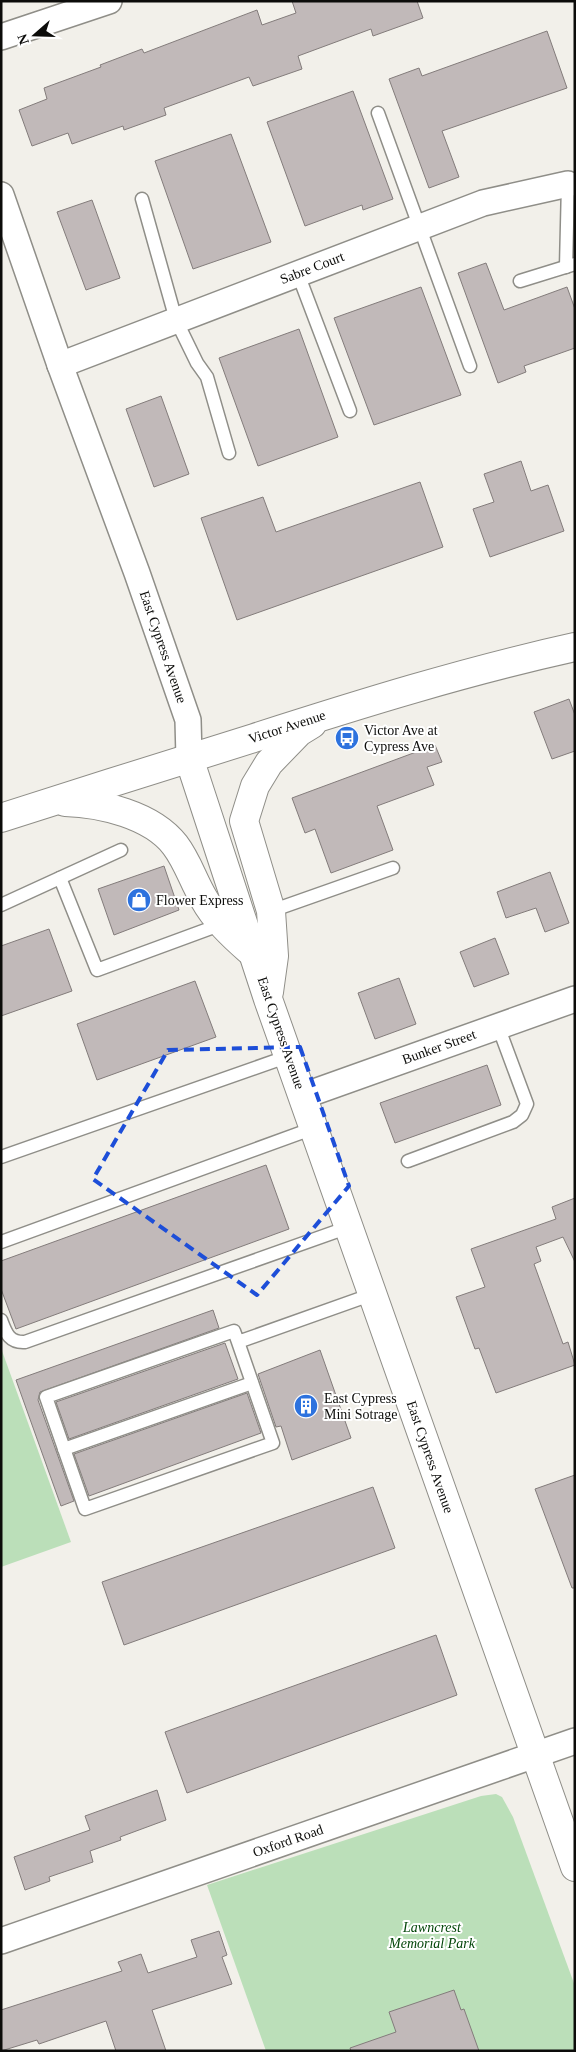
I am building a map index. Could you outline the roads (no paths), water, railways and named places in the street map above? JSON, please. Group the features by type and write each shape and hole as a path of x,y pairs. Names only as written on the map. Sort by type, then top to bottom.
{"main road":[{"name":"Victor Avenue","path":"1,818 327,714 508,661 575,647"},
{"path":"268,999 274,956 271,911 244,821 256,786 269,763 299,732 327,714"},
{"name":"East Cypress Avenue","path":"189,758 268,999 575,1867"},
{"path":"53,801 89,803 113,809 133,815 158,830 174,843 190,868 203,898 222,924 253,954"}],"street":[{"path":"1,37 109,1"},
{"name":"Sabre Court","path":"60,364 483,203 572,182"},
{"name":"East Cypress Avenue","path":"1,195 188,720 189,758"},
{"name":"Bunker Street","path":"303,1096 575,998"},
{"name":"Oxford Road","path":"1,1941 575,1741"}],"lane":[{"path":"378,113 470,366"},
{"path":"520,281 570,266 572,182"},
{"path":"142,199 176,320 197,362 207,377 229,453"},
{"path":"298,274 350,411"},
{"path":"1,905 121,850"},
{"path":"271,911 393,868"},
{"path":"60,878 97,970 222,924"},
{"path":"408,1161 513,1122 522,1114 527,1104 498,1026"},
{"path":"1,1157 289,1056"},
{"path":"1,1242 314,1128"},
{"path":"1,1320 9,1338 17,1343 25,1342 349,1227"},
{"path":"238,1342 372,1294"},
{"path":"234,1330 238,1342 273,1442 85,1509 46,1397 234,1330"},
{"path":"64,1449 252,1383"}],"place":[{"name":"Victor Ave at Cypress Ave","path":"347,738"},
{"name":"Flower Express","path":"139,900"},
{"name":"East Cypress Mini Sotrage","path":"306,1406"}],"park label":[{"name":"Lawncrest Memorial Park","path":"432,1935"}]}
